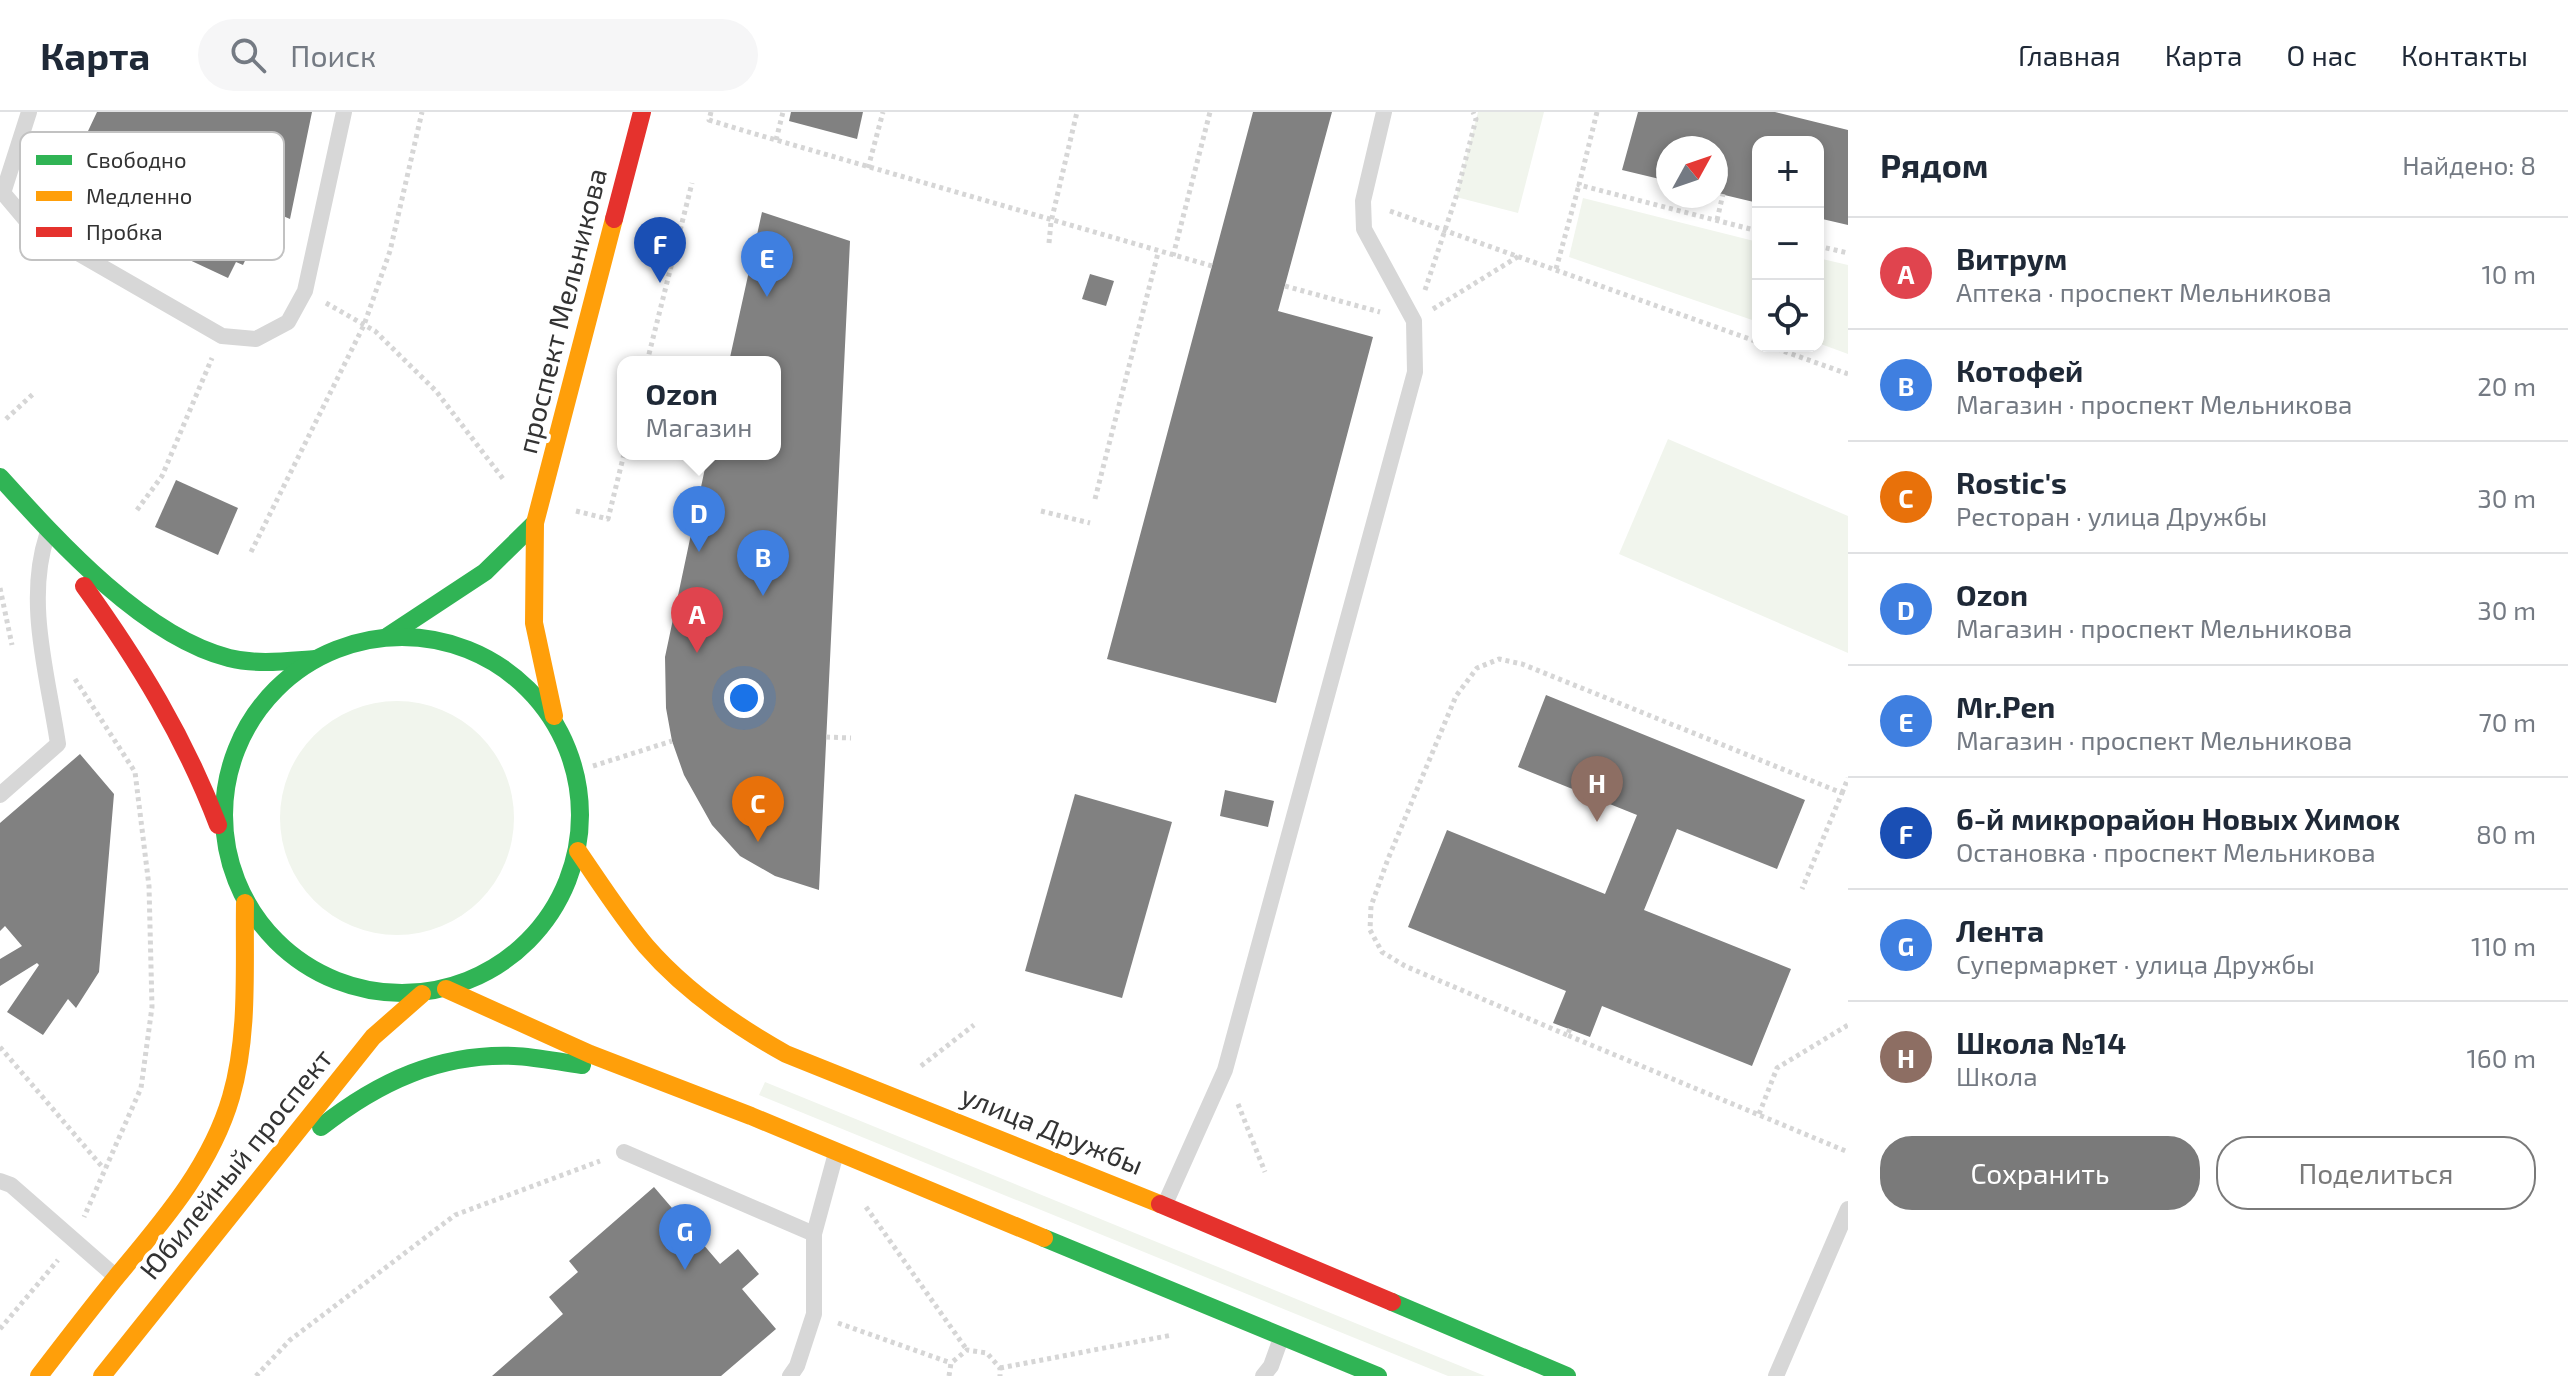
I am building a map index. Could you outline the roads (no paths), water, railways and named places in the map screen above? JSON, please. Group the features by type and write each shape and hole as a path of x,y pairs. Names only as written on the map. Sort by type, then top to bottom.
{"main road":[{"name":"проспект Мельникова","path":"555,722 534,623 535,523 642,112"},
{"path":"0,477 42,527 114,627 181,734 203,782 245,903 277,945 320,975 369,992 422,994 446,989 493,970 532,939 562,898 578,851 581,806 573,763 555,722 524,684 484,656 438,639 388,636 347,644 315,659 287,677 247,723 225,781 224,842"},
{"name":"проспект Мельникова","path":"388,636 466,588 510,553 535,523"},
{"path":"42,527 135,607 179,638 227,658 271,662 315,659"},
{"name":"улица Дружбы","path":"578,851 657,958 703,1000 753,1037 786,1054 1164,1206 1567,1376"},
{"name":"Юбилейный проспект","path":"39,1376 174,1209 207,1155 231,1097 243,1015 245,903"},
{"path":"446,989 590,1054 836,1151 1378,1376"},
{"name":"Юбилейный проспект","path":"102,1376 373,1037 422,994"},
{"path":"264,1174 349,1104 396,1076 442,1062 507,1056 636,1071"}],"lane":[{"path":"22,132 29,112"},
{"path":"90,260 222,336 256,339 288,322 305,291 344,112"},
{"path":"1164,1206 1225,1070 1415,372 1414,321 1364,229 1363,201 1384,112"},
{"path":"20,139 2,192 20,213"},
{"path":"0,795 58,744 36,597 42,527"},
{"path":"790,1376 797,1366 814,1314 814,1234 836,1151"},
{"path":"624,1152 814,1234"},
{"path":"0,1181 11,1185 116,1277"},
{"path":"1776,1376 1848,1209"},
{"path":"1263,1376 1271,1366 1282,1336"}],"place":[{"name":"6-й микрорайон Новых Химок","path":"660,283"},
{"name":"Mr.Pen","path":"767,297"},
{"name":"Ozon","path":"699,552"},
{"name":"Котофей","path":"763,596"},
{"name":"Витрум","path":"697,653"},
{"name":"Школа №14","path":"1597,822"},
{"name":"Rostic's","path":"758,842"},
{"name":"Лента","path":"685,1270"}]}
